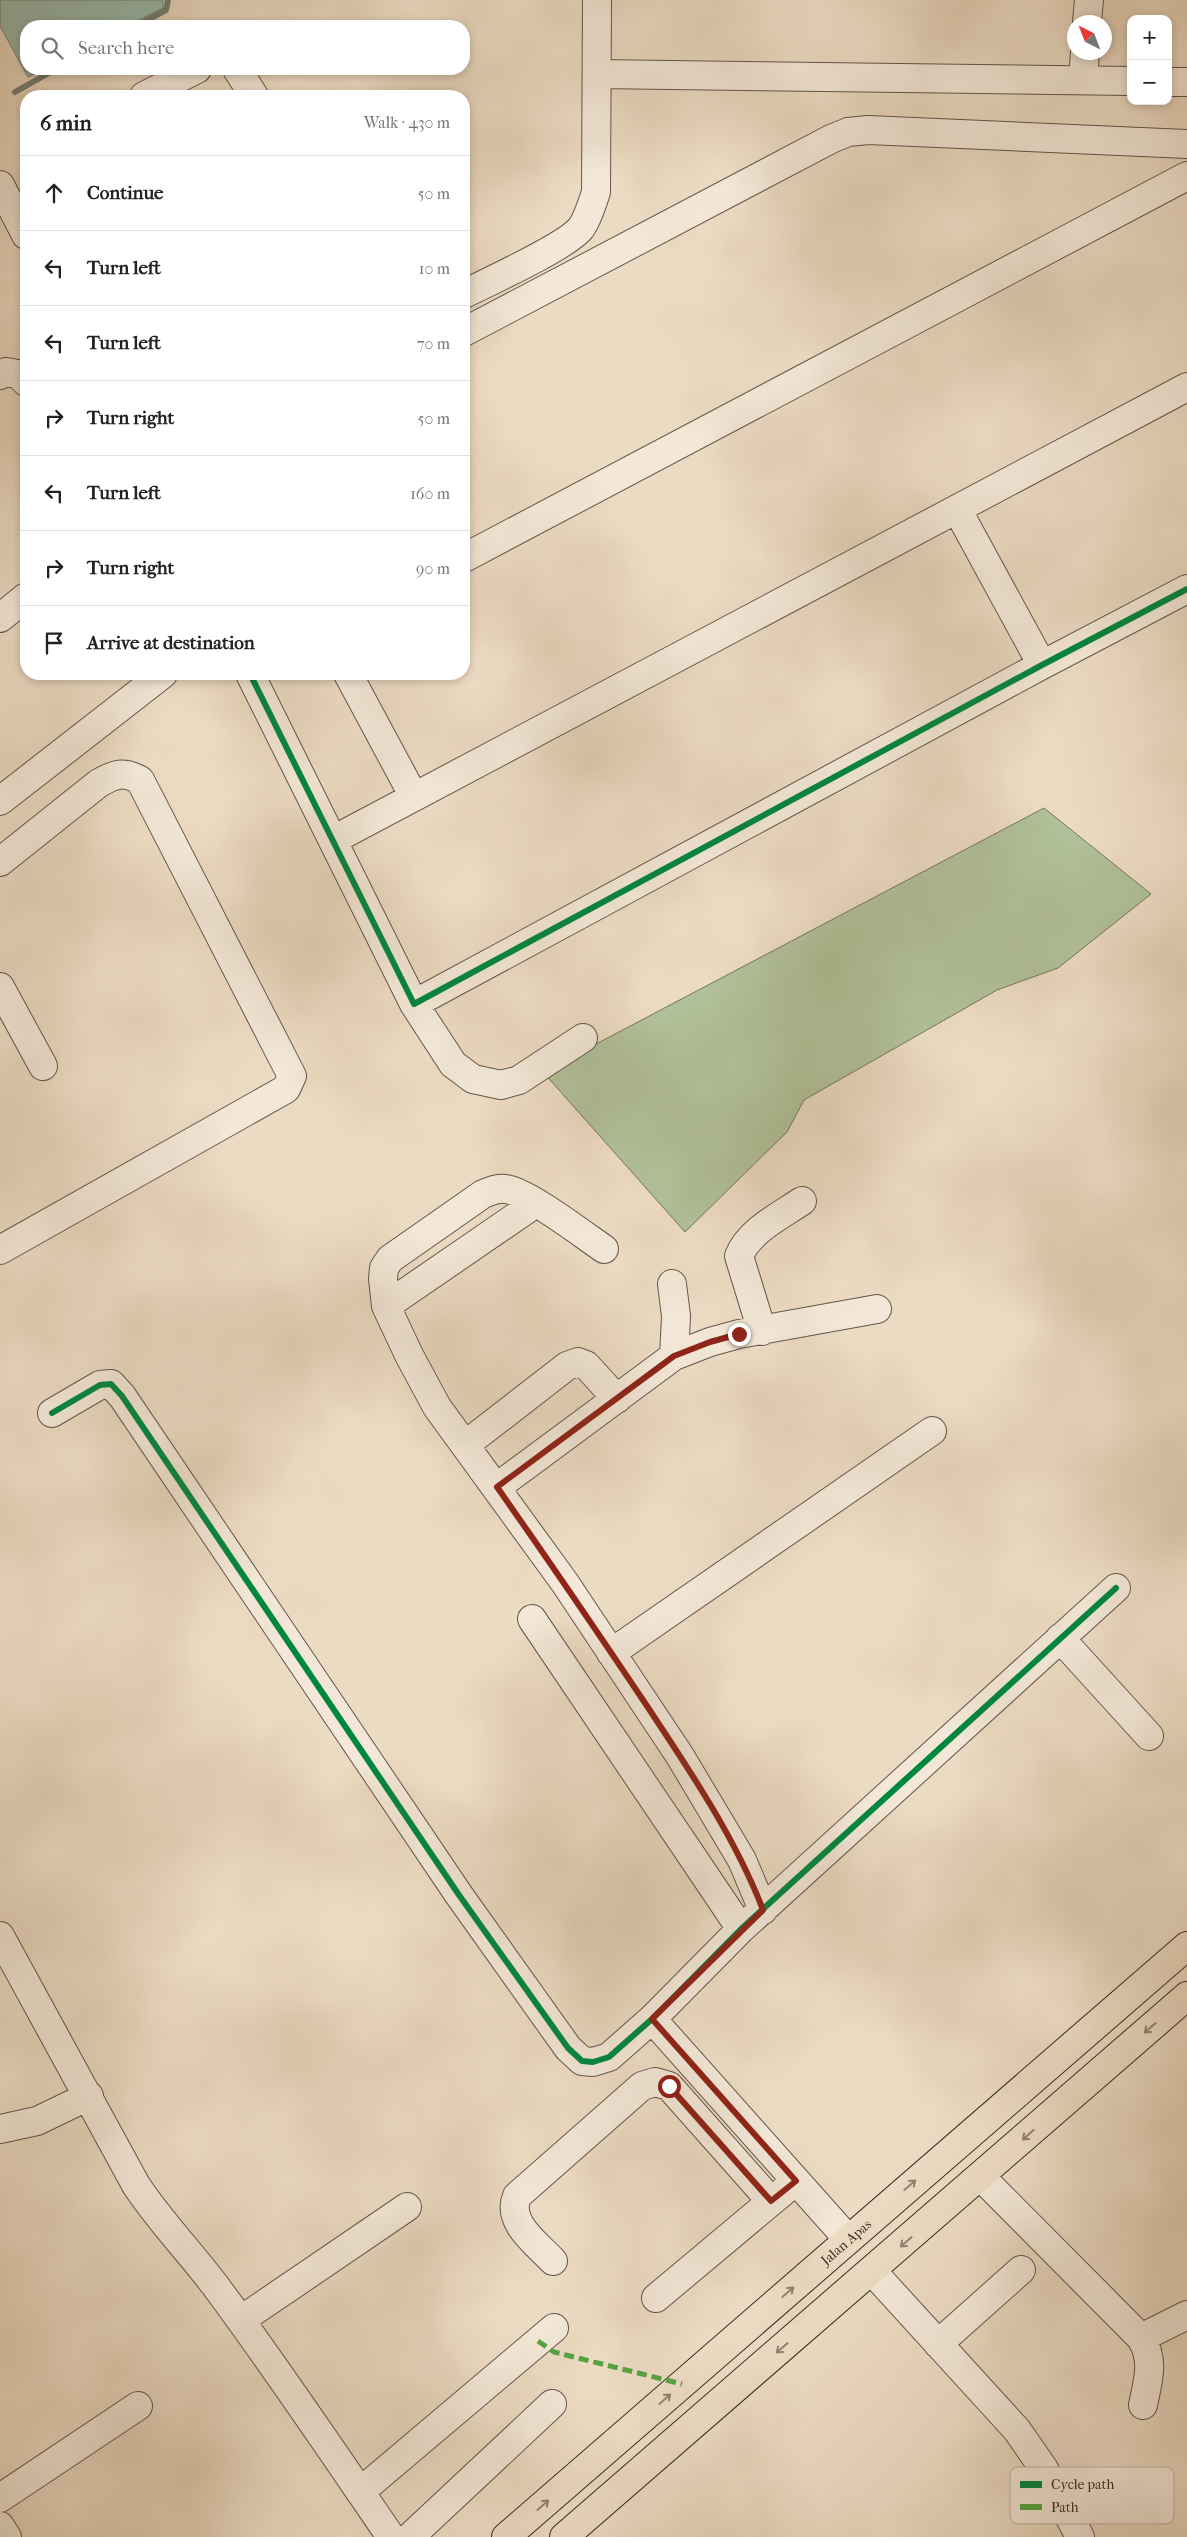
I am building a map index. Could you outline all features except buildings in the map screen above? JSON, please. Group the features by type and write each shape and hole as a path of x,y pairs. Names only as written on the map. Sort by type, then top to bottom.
{"highway":[{"name":"Jalan Apas","path":"506,2537 1187,1946"},
{"path":"1108,2015 1124,2015 1170,1974 1178,1970 1187,1969"},
{"path":"564,2537 981,2177 1187,1996"}],"street":[{"path":"470,291 562,243 580,229 596,192 597,0"},
{"path":"1088,15 1089,0"},
{"path":"1083,80 1084,60"},
{"path":"597,74 1127,81"},
{"path":"156,90 185,75"},
{"path":"241,75 250,90"},
{"path":"1172,82 1187,82"},
{"path":"470,329 831,139 848,132 868,130 1187,144"},
{"path":"470,555 1187,176"},
{"path":"0,185 20,223"},
{"path":"0,375 6,372 20,376"},
{"path":"333,840 1187,386"},
{"path":"957,509 1042,664"},
{"path":"414,1004 1042,664 1187,589"},
{"path":"0,618 20,602"},
{"path":"0,801 156,680"},
{"path":"253,680 414,1004 453,1064 473,1079 501,1086 519,1080 583,1038"},
{"path":"351,680 414,797"},
{"path":"0,862 99,783 113,776 128,774 140,780 292,1076 286,1089 0,1250"},
{"path":"0,986 42,1066"},
{"path":"604,1249 536,1203 508,1189 501,1189 483,1194 390,1259 384,1268 383,1279 386,1306 409,1355 433,1398 497,1487 680,1756 751,1878 763,1910"},
{"path":"762,1331 739,1256 744,1246 763,1227 802,1201"},
{"path":"386,1306 536,1203"},
{"path":"672,1284 676,1316 674,1356"},
{"path":"497,1487 674,1356 710,1342 877,1309"},
{"path":"465,1444 567,1366 578,1362 586,1365 617,1399"},
{"path":"52,1414 100,1385 111,1384 122,1396 443,1871 568,2048 582,2061 593,2062 609,2057 652,2019 741,1929 1116,1588"},
{"path":"611,1653 932,1431"},
{"path":"532,1619 741,1929"},
{"path":"1060,1638 1149,1736"},
{"path":"0,1936 136,2184 152,2209 202,2267 241,2320 391,2537"},
{"path":"652,2019 848,2239"},
{"path":"553,2261 516,2221 513,2205 517,2196 642,2086 655,2082 669,2086 771,2201"},
{"path":"0,2129 37,2121 89,2096"},
{"path":"981,2177 1141,2338 1149,2351 1150,2363 1143,2405"},
{"path":"656,2298 796,2181"},
{"path":"241,2320 407,2207"},
{"path":"938,2344 1020,2270"},
{"path":"872,2271 1017,2430 1043,2467"},
{"path":"1141,2338 1187,2315"},
{"path":"360,2492 554,2328"},
{"path":"410,2537 552,2404"},
{"path":"0,2498 138,2406"},
{"path":"1073,2524 1080,2537"},
{"path":"0,2526 7,2537"}],"green space":[{"path":"1044,808 1151,894 1058,968 997,990 804,1100 787,1132 685,1232 543,1072"}],"water":[{"path":"0,0 163,0 163,8 139,20 20,20 20,62 0,26"}],"waterway":[{"path":"147,20 166,10 168,0"},
{"path":"15,92 45,75"}],"marked path":[{"path":"538,2341 554,2352 682,2384"}],"cycle path":[{"path":"253,680 414,1004 1042,665 1187,589"},
{"path":"52,1413 100,1385 111,1384 122,1396 459,1895 568,2048 582,2061 593,2062 609,2057 652,2019 741,1929 1116,1588"}],"route":[{"path":"669,2086 771,2201 796,2181 652,2019 741,1929 763,1910 751,1878 680,1756 565,1583 497,1487 674,1356 710,1342 739,1334"}]}
